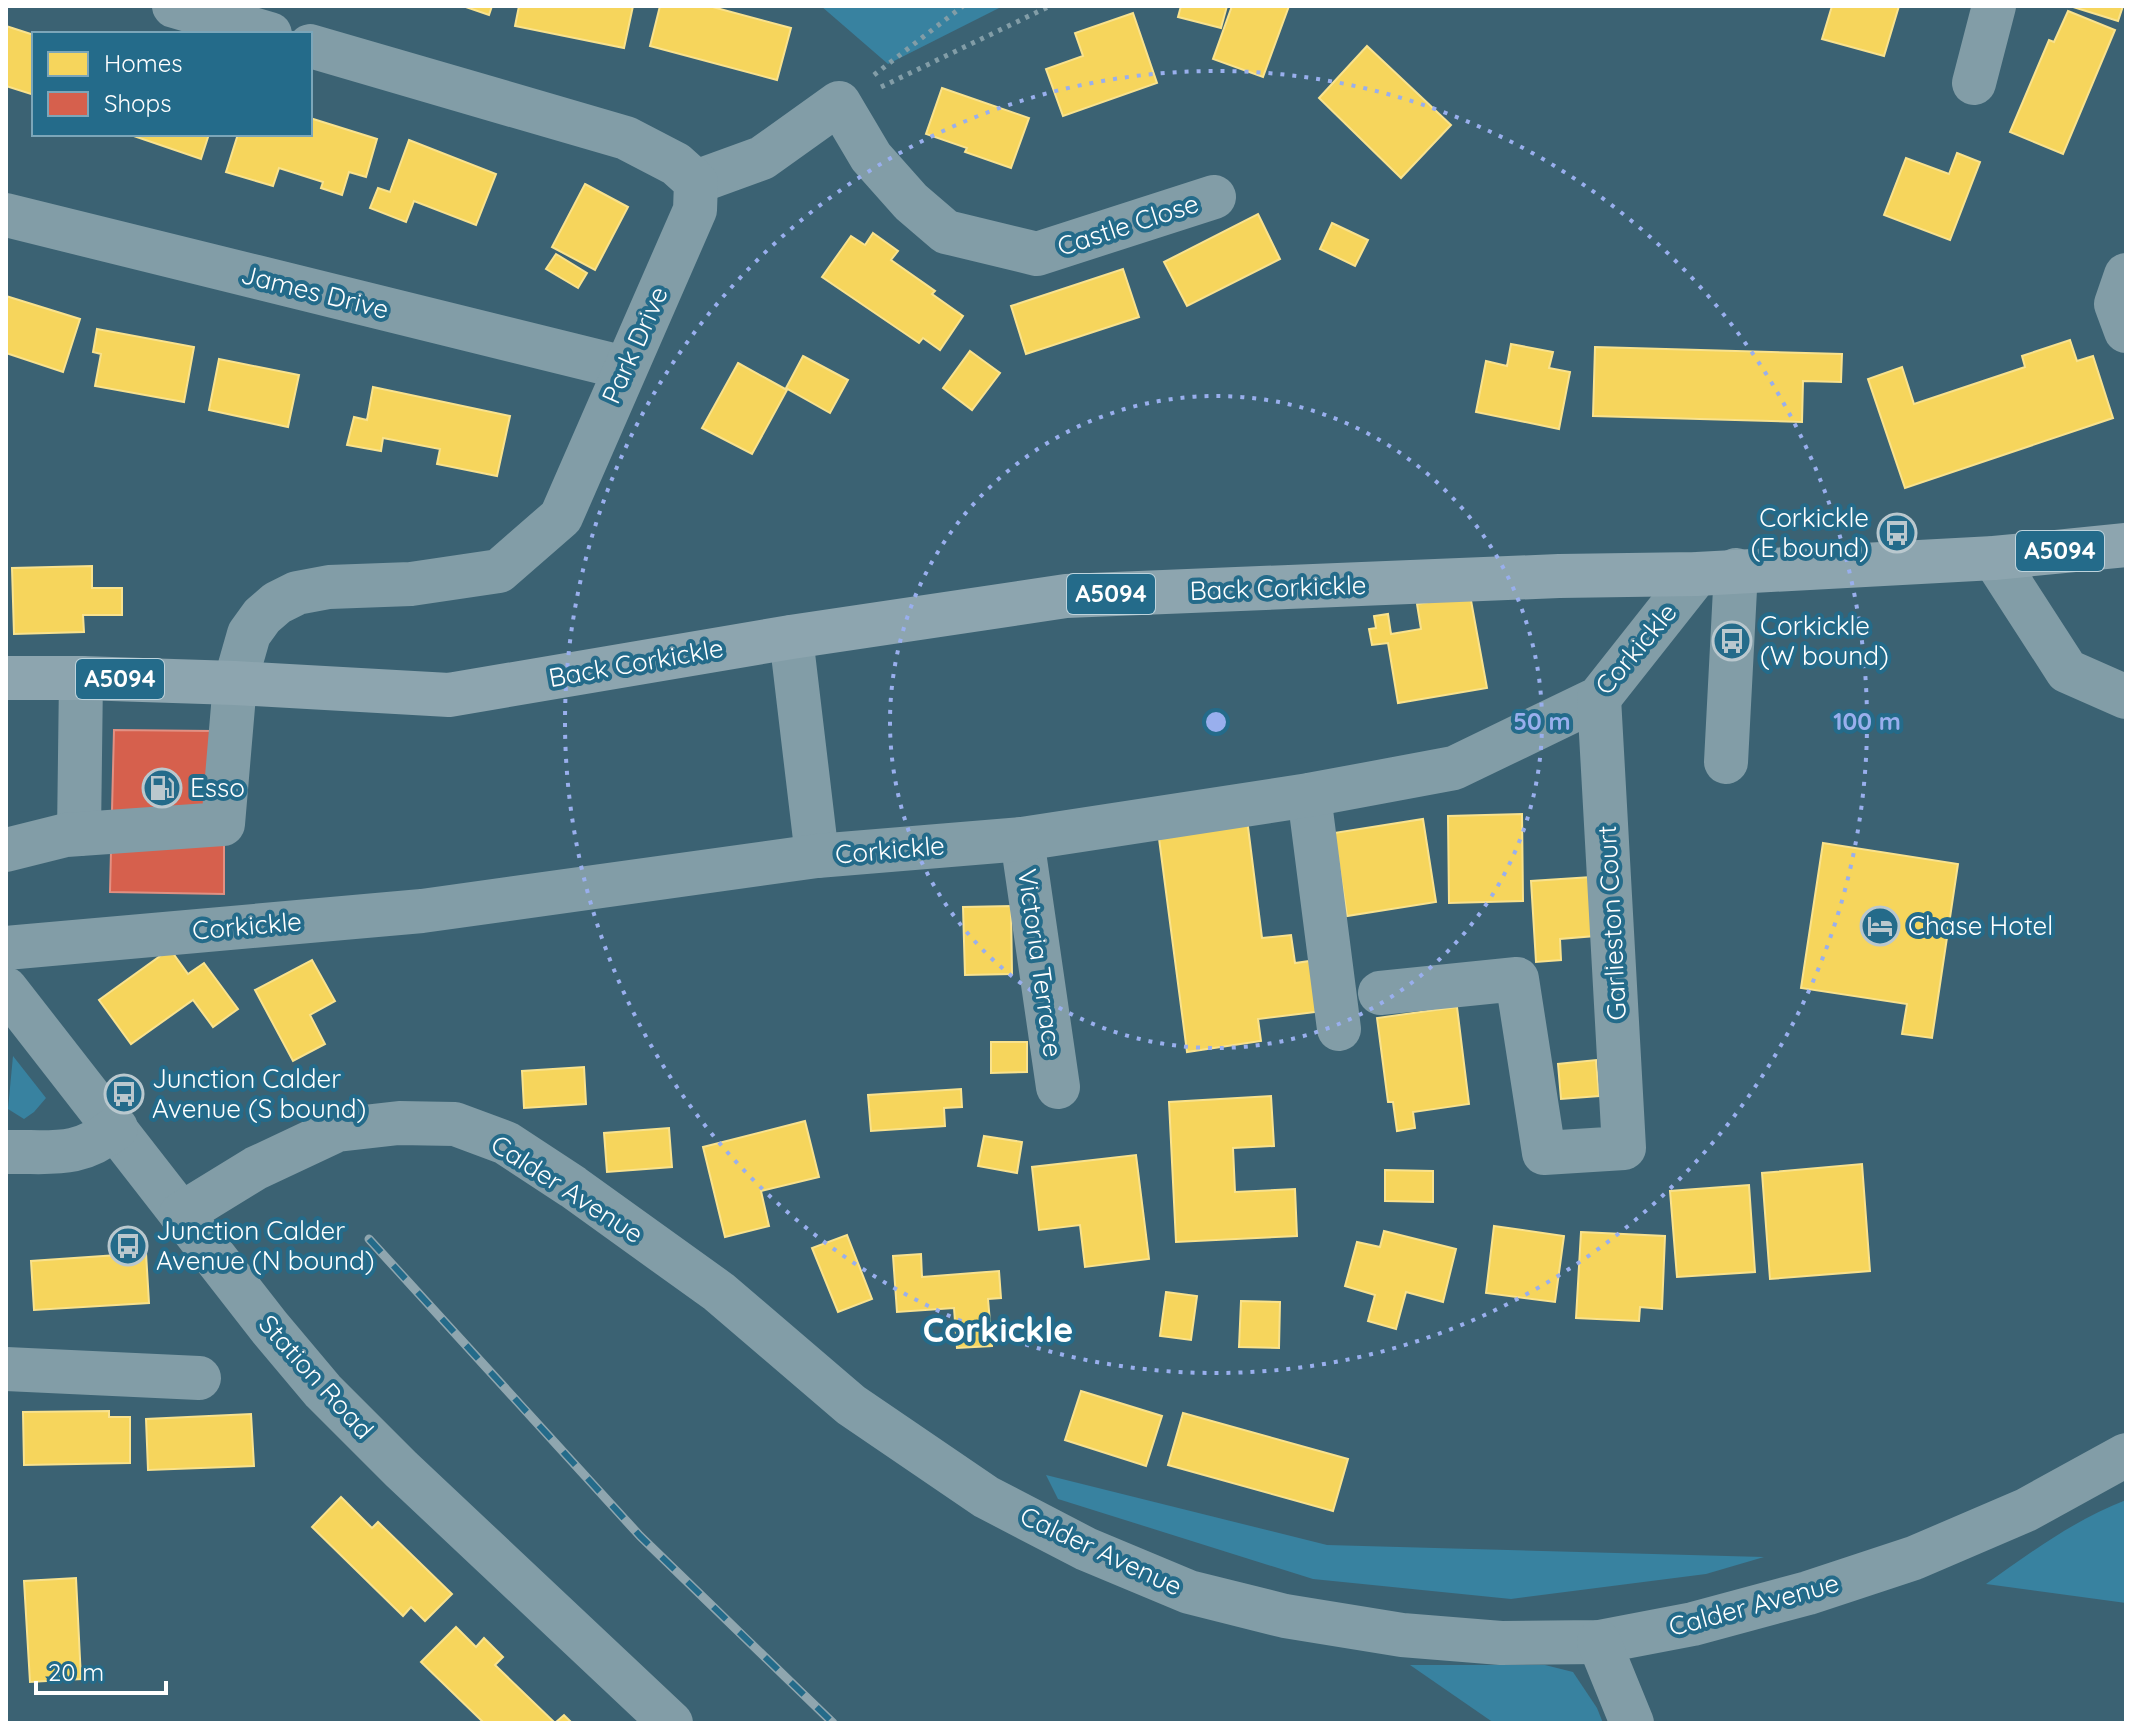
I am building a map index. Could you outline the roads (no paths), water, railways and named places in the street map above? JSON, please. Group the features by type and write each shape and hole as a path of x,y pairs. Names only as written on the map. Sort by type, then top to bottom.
{"main road":[{"name":"A5094","path":"1994,558 2126,545"},
{"name":"Back Corkickle","path":"235,683 449,695 791,637 1066,596 1716,572 1994,558"},
{"name":"A5094","path":"6,678 235,683"}],"street":[{"path":"174,6 263,32"},
{"path":"1974,83 1994,6"},
{"path":"312,47 626,138 676,164 696,182"},
{"name":"Castle Close","path":"696,182 762,158 839,103 871,157 911,202 946,232 1037,254 1214,197"},
{"name":"Park Drive","path":"79,834 223,824 235,683 249,634 269,610 297,593 329,587 411,584 499,571 561,517 695,210 696,182"},
{"name":"James Drive","path":"6,215 625,368"},
{"path":"2126,275 2116,304 2126,331"},
{"path":"1994,558 2067,671 2126,697"},
{"path":"1716,572 1726,762"},
{"name":"Corkickle","path":"6,948 422,911 817,856 1022,839 1309,795 1454,768 1599,698 1716,572"},
{"path":"791,637 817,856"},
{"path":"6,850 79,834 81,678"},
{"name":"Garlieston Court","path":"1380,993 1517,979 1544,1153 1624,1148 1599,698"},
{"path":"1309,795 1339,1029"},
{"name":"Victoria Terrace","path":"1022,839 1058,1087"},
{"name":"Station Road","path":"6,989 323,1391 401,1469 671,1723"},
{"name":"Calder Avenue","path":"181,1214 256,1168 337,1130 399,1123 455,1124 506,1143 573,1187 719,1292 851,1405 986,1497 1086,1549 1189,1592 1285,1616 1402,1635 1501,1643 1599,1642 1707,1620 1808,1593 1914,1558 2026,1510 2126,1455"},
{"path":"6,1152 77,1151 97,1143 116,1128"},
{"path":"6,1369 199,1378"},
{"path":"1599,1642 1632,1723"}],"railway":[{"path":"369,1239 640,1536 833,1723"}],"place":[{"name":"Corkickle (E bound)","path":"1897,533"},
{"name":"Corkickle (W bound)","path":"1732,641"},
{"name":"Esso","path":"162,788"},
{"name":"Chase Hotel","path":"1880,926"},
{"name":"Junction Calder Avenue (S bound)","path":"124,1094"},
{"name":"Junction Calder Avenue (N bound)","path":"128,1246"}],"district":[{"name":"Corkickle","path":"998,1330"}]}
